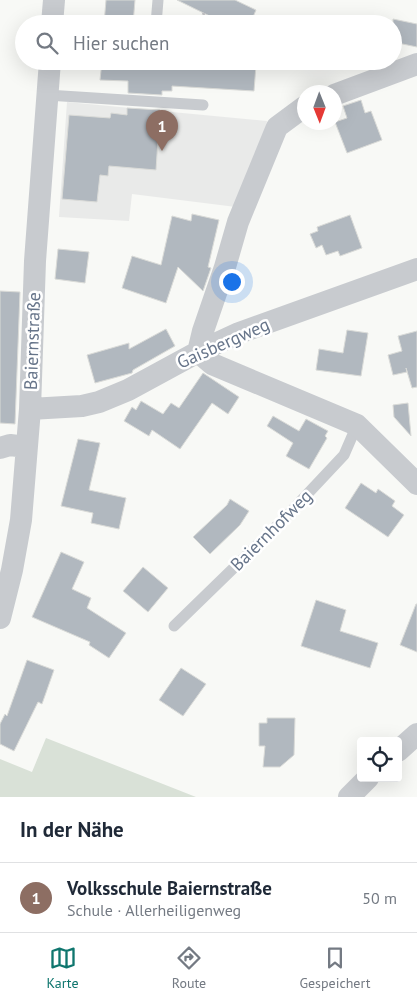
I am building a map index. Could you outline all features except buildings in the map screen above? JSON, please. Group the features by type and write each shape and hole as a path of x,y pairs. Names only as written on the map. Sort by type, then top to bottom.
{"street":[{"path":"53,15 54,0"},
{"path":"402,70 417,64"},
{"name":"Baiernstraße","path":"0,618 12,570 21,520 30,409 35,262 49,70"},
{"path":"342,92 401,70"},
{"path":"297,112 277,127 238,222 198,352 212,364 356,425 417,484"},
{"name":"Gaisbergweg","path":"30,409 82,406 99,402 128,390 198,352 239,333 417,269"},
{"path":"0,448 10,445 26,447"},
{"path":"402,747 417,734"},
{"path":"349,797 364,782"}],"lane":[{"path":"157,15 158,0"},
{"path":"47,95 203,105"},
{"name":"Baiernhofweg","path":"174,626 282,521 344,455 356,425"}],"shaded area":[{"path":"67,102 267,121 253,180 236,207 132,194 129,221 59,217"},
{"path":"46,738 196,797 0,797 0,759 32,772"}],"place":[{"name":"Volksschule Baiernstraße","path":"162,151"}]}
